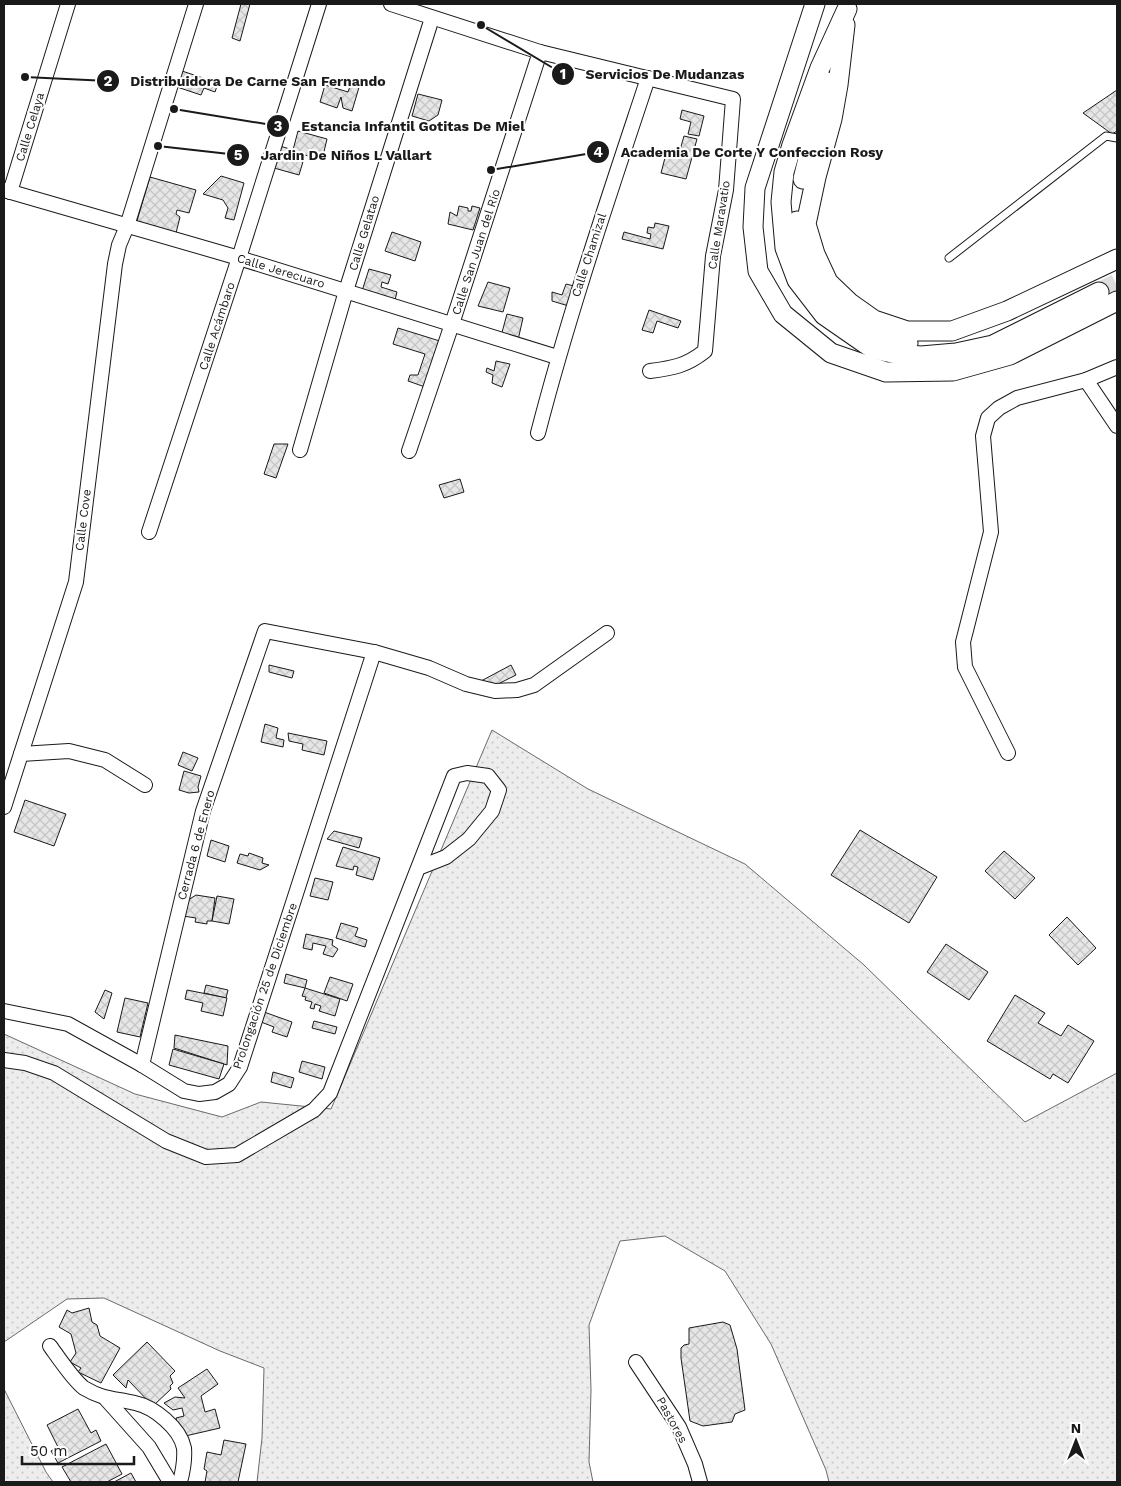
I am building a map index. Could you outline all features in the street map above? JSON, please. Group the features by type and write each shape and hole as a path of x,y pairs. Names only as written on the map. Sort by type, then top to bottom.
{"main road":[{"path":"815,4 755,188 753,227 758,271 783,314 830,353 886,372 953,371 1010,355 1109,302"},
{"path":"848,6 820,68 792,145 784,172 781,202 785,248 797,280 824,315 873,349 921,356 956,353 993,345 1109,302"},
{"path":"848,6 837,94 806,224 815,254 828,282 850,303 874,320 907,332 952,331 1007,311 1117,259"},
{"path":"848,6 813,136 796,219 799,251 812,279 828,301 852,320 884,338 914,345 947,343 982,336 1068,298"}],"street":[{"name":"Calle Celaya","path":"7,191 68,4"},
{"name":"Calle Cove","path":"4,806 76,582 115,264 119,245 127,226 196,4"},
{"name":"Calle Acámbaro","path":"149,532 239,258 319,4"},
{"path":"392,4 540,52 648,78"},
{"name":"Calle Gelatao","path":"300,450 346,290 432,18"},
{"name":"Calle San Juan del Río","path":"409,451 540,52"},
{"name":"Calle Maravatio","path":"648,78 733,99 726,190 713,256 705,351 693,360 675,368 650,371"},
{"name":"Calle Chamizal","path":"538,433 557,357 578,287 648,78"},
{"name":"Calle Jerecuaro","path":"7,191 346,290 557,357"},
{"path":"1008,753 965,667 963,642 991,532 983,436 988,418 1016,398 1086,380 1117,367"},
{"path":"1086,380 1117,426"},
{"name":"Cerrada 6 de Enero","path":"142,1065 202,811 266,631 374,652"},
{"path":"374,652 429,668 466,684 495,691 516,690 534,685 607,633"},
{"name":"Prolongación 25 de Diciembre","path":"4,1011 68,1024 142,1065 184,1091 199,1094 215,1092 229,1084 240,1067 374,652"},
{"path":"20,754 69,750 105,760 145,785"},
{"path":"4,1060 24,1062 54,1073 166,1140 206,1157 237,1155 314,1110 330,1093 418,868 454,776 467,773 488,776 499,790 492,811 469,839 446,857 418,868"},
{"path":"50,1346 82,1387 106,1399 136,1403 156,1411 174,1430 183,1446 184,1464 180,1482"},
{"name":"Pastores","path":"636,1362 679,1427 695,1464 700,1482"},
{"path":"106,1399 149,1447 170,1482"}],"lane":[{"path":"949,258 1106,136 1117,138"}],"shaded area":[{"path":"492,730 588,789 745,864 864,965 1025,1122 1117,1073 1117,1482 829,1482 826,1470 771,1344 725,1271 665,1236 620,1241 589,1325 591,1390 589,1462 593,1482 257,1482 262,1438 264,1368 220,1351 104,1298 67,1299 4,1342 4,1034 135,1094 222,1117 261,1102 331,1109"},
{"path":"4,1389 46,1472 53,1482 4,1482"}],"building":[{"path":"241,4 250,4 240,41 232,38"},
{"path":"182,71 218,83 215,92 204,88 201,95 177,87"},
{"path":"352,81 360,84 352,111 343,108 341,97 337,108 320,102 325,85 348,92"},
{"path":"1117,90 1117,131 1112,134 1083,113"},
{"path":"418,94 442,100 438,115 429,121 412,116"},
{"path":"682,110 704,116 699,136 688,134 691,122 680,119"},
{"path":"298,131 327,139 322,160 305,155 299,175 274,168 280,146 293,150"},
{"path":"684,136 697,139 686,179 661,173 666,154 678,157"},
{"path":"221,176 244,183 234,220 225,218 228,208 223,200 203,194"},
{"path":"150,177 196,190 189,213 177,210 176,214 180,217 176,233 136,224"},
{"path":"459,206 468,208 468,211 471,211 472,206 480,208 473,230 448,224 450,212 457,216"},
{"path":"655,223 669,226 663,249 622,239 624,232 650,239 651,234 647,233 648,227 654,228"},
{"path":"392,232 421,242 415,261 385,251"},
{"path":"369,269 391,275 388,284 382,282 381,287 397,292 395,300 362,291"},
{"path":"488,282 510,288 503,312 478,306"},
{"path":"566,284 578,287 572,307 552,301 552,292 562,295"},
{"path":"649,310 681,321 678,328 657,321 653,333 642,330"},
{"path":"507,314 523,318 518,340 501,336"},
{"path":"398,328 443,342 428,388 408,381 410,375 418,375 425,354 393,344"},
{"path":"496,361 510,364 502,387 492,383 493,375 486,372 487,368 494,371"},
{"path":"274,444 288,444 276,478 264,474"},
{"path":"460,479 464,492 444,498 439,485"},
{"path":"269,665 294,671 292,678 269,672"},
{"path":"511,665 516,675 486,690 481,681"},
{"path":"265,724 278,728 276,738 284,740 283,747 261,742"},
{"path":"288,733 327,741 324,755 302,750 303,744 289,741"},
{"path":"183,752 198,758 192,771 178,765"},
{"path":"184,771 201,776 198,787 199,792 189,793 179,790"},
{"path":"25,800 66,814 54,846 14,832"},
{"path":"860,830 937,877 909,923 831,875"},
{"path":"334,831 362,838 359,848 327,839"},
{"path":"211,840 229,846 225,862 207,856"},
{"path":"343,847 380,858 373,880 356,875 358,867 354,866 353,870 336,866"},
{"path":"1004,851 1035,878 1015,899 985,871"},
{"path":"249,853 263,858 262,863 269,865 260,870 237,863 240,854 248,856"},
{"path":"315,878 333,882 328,900 310,896"},
{"path":"196,895 215,898 212,921 207,921 207,924 195,922 196,918 183,916 185,902"},
{"path":"217,896 234,899 229,924 212,921"},
{"path":"1067,917 1096,948 1078,965 1049,935"},
{"path":"341,923 358,928 355,936 367,940 365,947 336,938"},
{"path":"306,934 333,940 332,945 338,949 333,957 323,954 326,946 313,943 312,950 303,948"},
{"path":"946,944 988,972 969,1000 927,972"},
{"path":"286,974 307,980 305,988 284,983"},
{"path":"330,977 353,984 347,1001 324,993"},
{"path":"206,985 228,990 226,998 204,993"},
{"path":"305,988 340,999 335,1016 319,1011 321,1006 315,1004 314,1009 310,1008 312,1002 305,1000 306,997 302,996"},
{"path":"105,990 112,993 104,1019 95,1012"},
{"path":"187,990 227,998 223,1016 201,1011 203,1003 185,999"},
{"path":"1015,995 1045,1013 1038,1023 1061,1036 1068,1025 1094,1041 1068,1083 1053,1074 1050,1079 987,1041"},
{"path":"125,998 148,1003 140,1037 117,1032"},
{"path":"264,1012 292,1022 287,1037 272,1032 274,1027 261,1022"},
{"path":"314,1021 337,1027 335,1034 312,1028"},
{"path":"175,1035 228,1046 227,1065 174,1048"},
{"path":"173,1049 224,1064 219,1079 169,1065"},
{"path":"302,1061 325,1067 322,1079 299,1072"},
{"path":"273,1072 294,1078 291,1088 271,1082"},
{"path":"89,1308 92,1322 97,1325 100,1336 120,1348 101,1383 78,1372 81,1368 70,1362 76,1353 71,1334 59,1327 67,1310 72,1313"},
{"path":"723,1322 730,1325 737,1349 745,1410 735,1414 732,1422 703,1426 690,1421 681,1348 689,1344 689,1328"},
{"path":"147,1342 175,1371 170,1376 173,1383 170,1386 171,1389 153,1406 128,1380 126,1388 113,1375"},
{"path":"207,1369 218,1384 201,1396 205,1412 215,1409 220,1428 181,1437 176,1418 184,1416 182,1408 173,1410 164,1403 175,1397 185,1398 178,1388"},
{"path":"78,1409 91,1433 96,1430 101,1441 58,1463 51,1451 58,1447 47,1425"},
{"path":"224,1440 246,1444 238,1482 205,1482 207,1471 204,1469 207,1452 221,1455"},
{"path":"106,1444 122,1474 107,1482 71,1482 62,1467"},
{"path":"131,1473 136,1482 114,1482"}],"tunnel":[{"path":"1099,292 1117,283"}],"place":[{"name":"Servicios De Mudanzas","path":"481,25"},
{"name":"Distribuidora De Carne San Fernando","path":"25,77"},
{"name":"Estancia Infantil Gotitas De Miel","path":"174,109"},
{"name":"Jardin De Niños L Vallart","path":"158,146"},
{"name":"Academia De Corte Y Confeccion Rosy","path":"491,170"}]}
